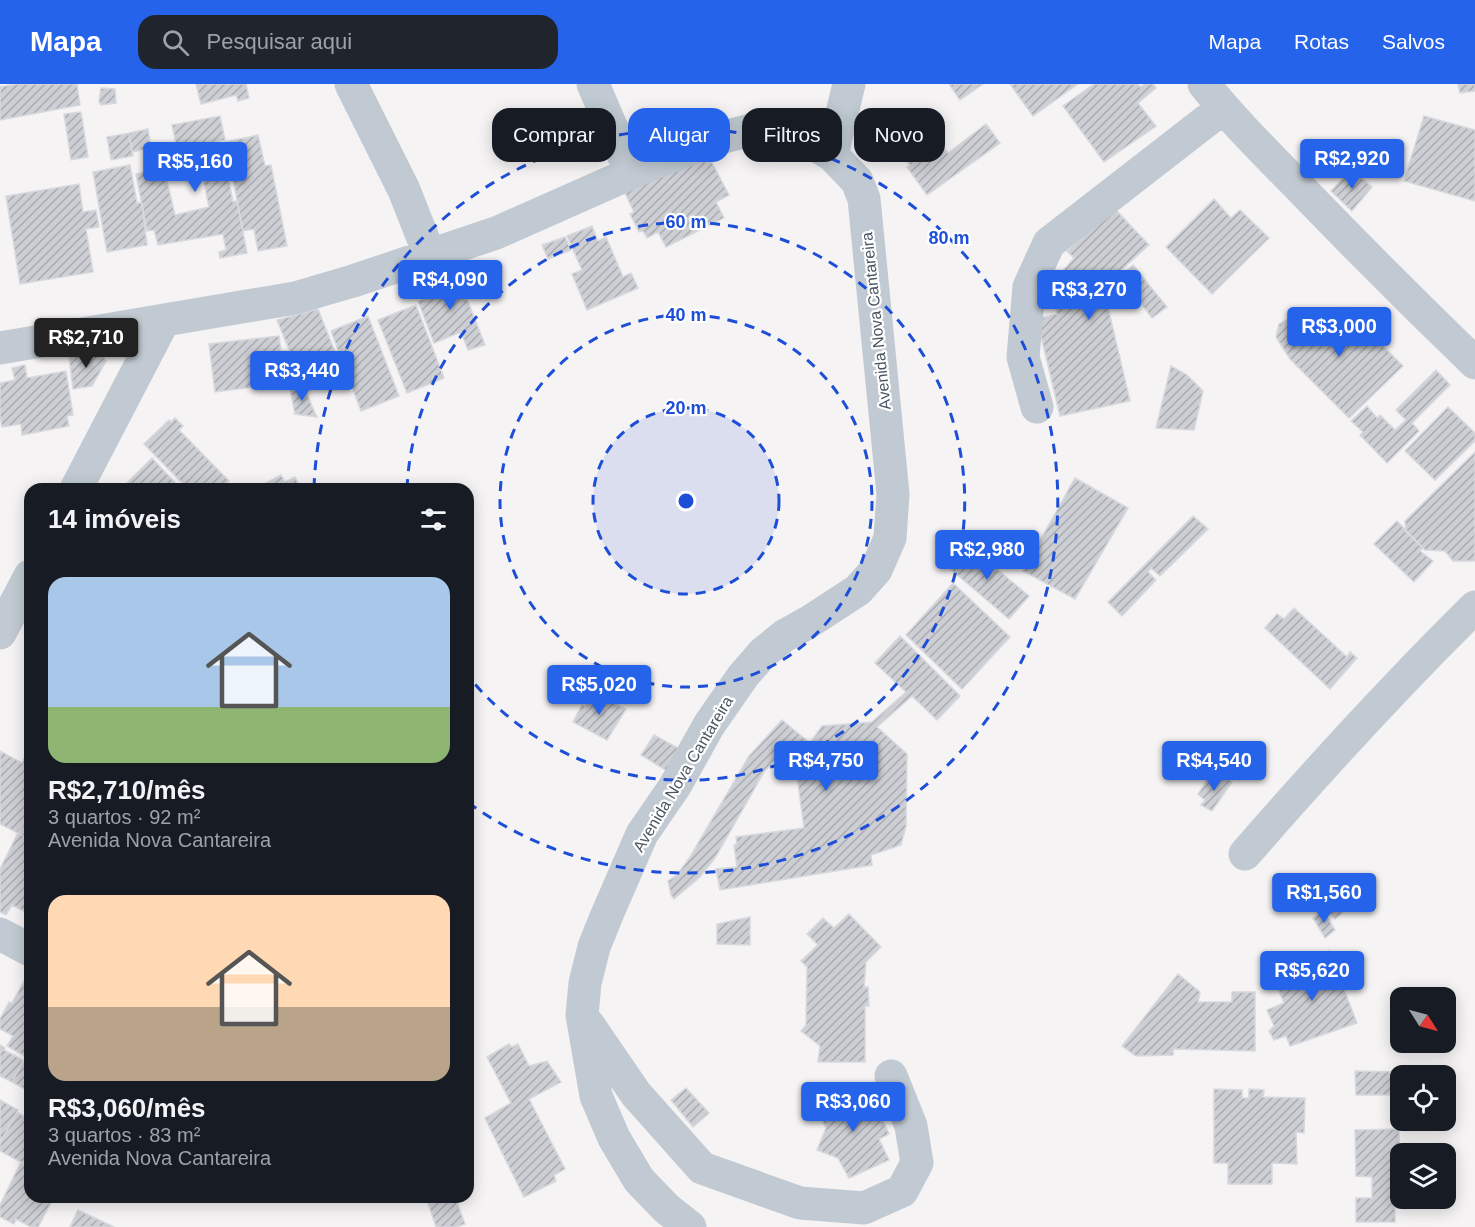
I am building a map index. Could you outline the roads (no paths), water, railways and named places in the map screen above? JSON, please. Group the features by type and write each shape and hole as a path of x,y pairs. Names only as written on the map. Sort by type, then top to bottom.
{"street":[{"path":"351,84 404,190 430,256"},
{"path":"593,84 631,172"},
{"path":"842,113 849,84"},
{"path":"1037,407 1023,357 1029,287 1049,243 1213,96 1399,290 1475,363"},
{"name":"Avenida Nova Cantareira","path":"0,348 295,298 496,233 631,172 716,139 742,132"},
{"name":"Avenida Nova Cantareira","path":"690,1227 667,1209 639,1180 614,1138 596,1096 582,1015 585,983 594,947 642,834 675,786 709,725 743,676 763,653 784,636 858,590 876,570 890,538 893,494 864,199 857,181 839,162"},
{"path":"79,483 164,320"},
{"path":"0,633 24,587"},
{"path":"1245,854 1335,752 1475,607"},
{"path":"0,934 24,947"},
{"path":"582,1015 636,1094 702,1168 800,1203 864,1208 902,1191 917,1162 911,1126 891,1076"}]}
